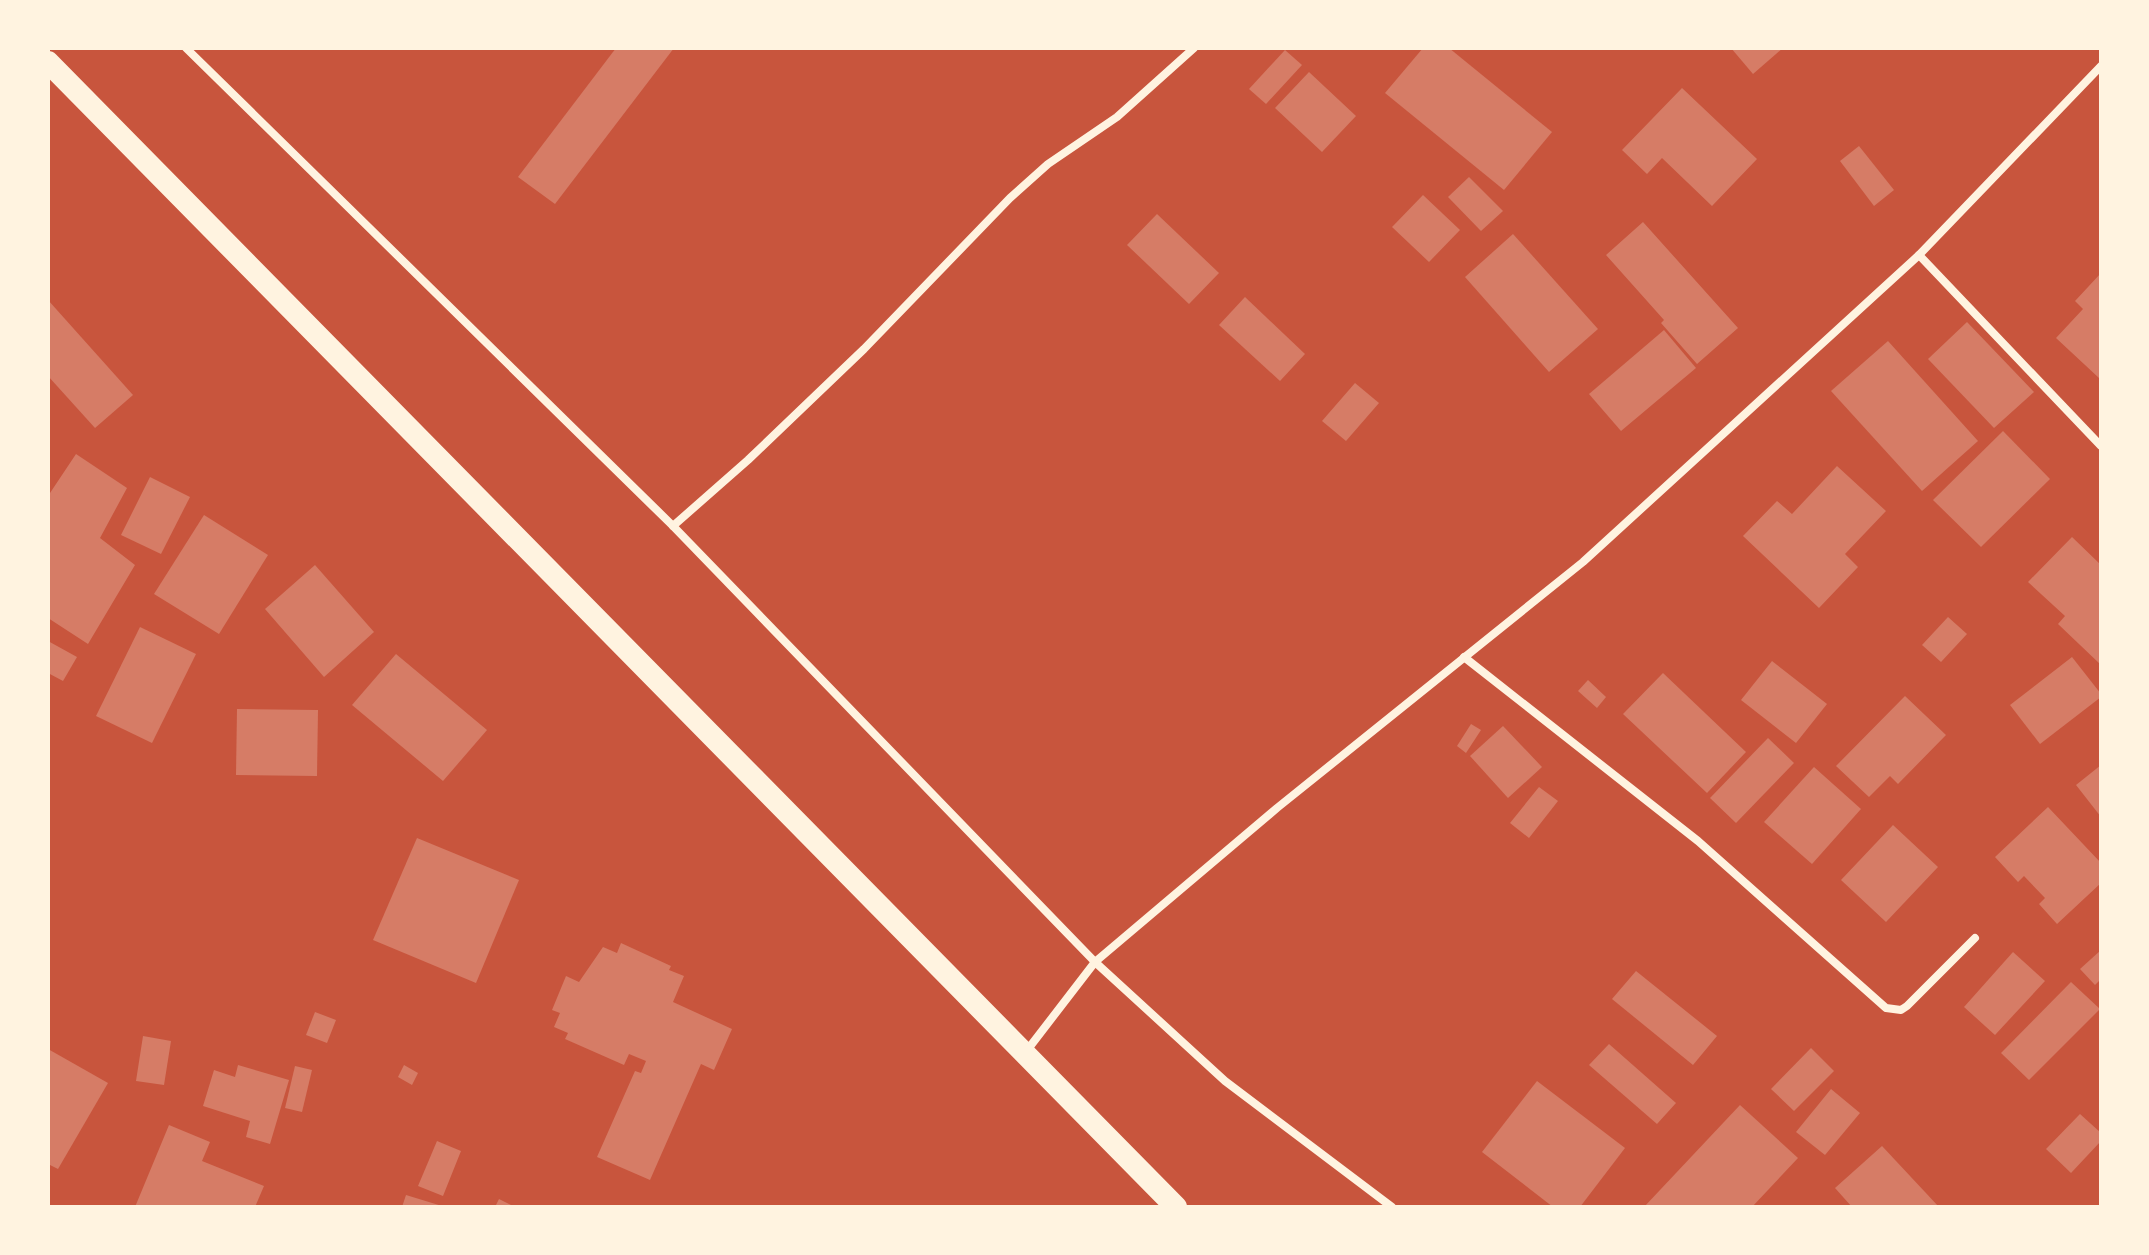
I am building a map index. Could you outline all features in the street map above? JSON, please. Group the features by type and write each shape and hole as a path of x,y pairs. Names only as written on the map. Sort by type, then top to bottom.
{"highway":[{"path":"48,62 1176,1207"}],"street":[{"path":"186,48 673,526 1095,962 1225,1081 1392,1207"},
{"path":"673,526 748,460 864,349 1010,198 1048,164 1117,117 1194,48"},
{"path":"1024,1053 1095,962 1277,808 1583,562 1919,255 2101,66"},
{"path":"1919,255 2101,446"},
{"path":"1464,657 1698,841 1886,1008 1901,1010 1907,1006 1975,938"}],"building":[{"path":"616,48 674,48 555,204 518,177"},
{"path":"1423,48 1449,48 1552,132 1504,190 1385,93"},
{"path":"1731,48 1783,48 1753,74"},
{"path":"1285,50 1302,65 1266,104 1249,89"},
{"path":"1309,72 1356,116 1322,152 1275,108"},
{"path":"1682,88 1757,159 1712,206 1662,158 1647,174 1622,150"},
{"path":"1859,146 1894,190 1874,206 1840,161"},
{"path":"1469,177 1503,211 1481,231 1448,197"},
{"path":"1423,195 1460,230 1429,262 1392,227"},
{"path":"1157,214 1219,273 1189,304 1127,245"},
{"path":"1643,222 1738,328 1697,364 1661,323 1664,320 1606,255"},
{"path":"1513,234 1598,329 1549,372 1465,277"},
{"path":"2101,273 2099,378 2056,338 2083,309 2075,301"},
{"path":"1245,297 1305,354 1280,381 1219,325"},
{"path":"48,300 133,395 95,428 48,376"},
{"path":"1967,322 2034,392 1994,428 1928,359"},
{"path":"1664,330 1696,368 1621,431 1589,394"},
{"path":"1888,341 1978,441 1922,491 1831,391"},
{"path":"1355,383 1379,403 1346,441 1322,421"},
{"path":"2003,431 2050,479 1981,547 1933,500"},
{"path":"76,454 127,488 100,538 135,565 88,644 48,618 48,496"},
{"path":"1837,466 1886,511 1845,554 1858,567 1819,608 1743,536 1777,501 1792,514"},
{"path":"150,477 190,497 161,554 121,535"},
{"path":"204,515 268,555 219,634 154,594"},
{"path":"2072,537 2101,565 2101,665 2058,624 2065,616 2028,582"},
{"path":"315,565 374,632 324,677 265,609"},
{"path":"1948,617 1967,634 1941,662 1922,645"},
{"path":"140,627 196,654 152,743 96,716"},
{"path":"48,641 77,657 63,681 48,673"},
{"path":"396,654 487,730 443,781 352,705"},
{"path":"2072,657 2101,697 2040,744 2010,705"},
{"path":"1772,661 1827,704 1796,743 1741,700"},
{"path":"1663,673 1746,752 1707,793 1623,714"},
{"path":"1588,680 1606,697 1597,708 1578,691"},
{"path":"1905,696 1946,735 1898,784 1890,776 1869,797 1836,766"},
{"path":"237,709 318,710 317,776 236,775"},
{"path":"1471,724 1481,730 1466,753 1457,746"},
{"path":"1503,726 1542,767 1508,798 1470,756"},
{"path":"1768,738 1794,763 1736,823 1710,798"},
{"path":"2101,765 2101,817 2076,785"},
{"path":"1814,767 1861,809 1812,864 1764,822"},
{"path":"1539,787 1558,801 1529,838 1510,823"},
{"path":"2048,807 2101,863 2101,883 2057,924 2039,904 2045,898 2024,876 2018,882 1995,857"},
{"path":"1893,825 1938,867 1886,922 1841,880"},
{"path":"417,838 519,880 476,983 373,940"},
{"path":"621,943 671,966 669,970 684,976 673,1002 732,1029 714,1070 701,1064 650,1180 597,1157 635,1071 641,1073 646,1061 629,1054 624,1065 565,1039 568,1033 554,1027 560,1013 552,1010 566,976 579,982 603,947 617,953"},
{"path":"2101,950 2101,979 2095,985 2080,969"},
{"path":"2013,952 2045,981 1995,1035 1964,1007"},
{"path":"1636,971 1717,1036 1693,1065 1612,999"},
{"path":"2071,982 2100,1009 2029,1080 2001,1053"},
{"path":"315,1012 336,1020 327,1043 306,1035"},
{"path":"143,1036 171,1041 164,1085 136,1081"},
{"path":"1609,1044 1676,1103 1657,1124 1589,1065"},
{"path":"1811,1048 1834,1071 1794,1111 1771,1089"},
{"path":"48,1049 108,1083 58,1169 48,1164"},
{"path":"238,1065 289,1080 270,1144 246,1137 250,1121 203,1106 214,1070 235,1077"},
{"path":"404,1065 418,1073 412,1085 398,1077"},
{"path":"295,1066 312,1070 302,1112 285,1108"},
{"path":"1537,1081 1625,1148 1580,1207 1553,1207 1482,1152"},
{"path":"1831,1089 1860,1113 1825,1155 1796,1132"},
{"path":"1740,1105 1798,1158 1752,1207 1644,1207"},
{"path":"2080,1114 2101,1133 2101,1141 2071,1173 2046,1149"},
{"path":"169,1125 210,1142 202,1161 264,1186 255,1207 135,1207"},
{"path":"437,1141 461,1151 443,1196 418,1186"},
{"path":"1882,1146 1939,1207 1852,1207 1835,1188"},
{"path":"406,1195 442,1206 442,1207 402,1207"},
{"path":"499,1199 515,1207 495,1207"}]}
